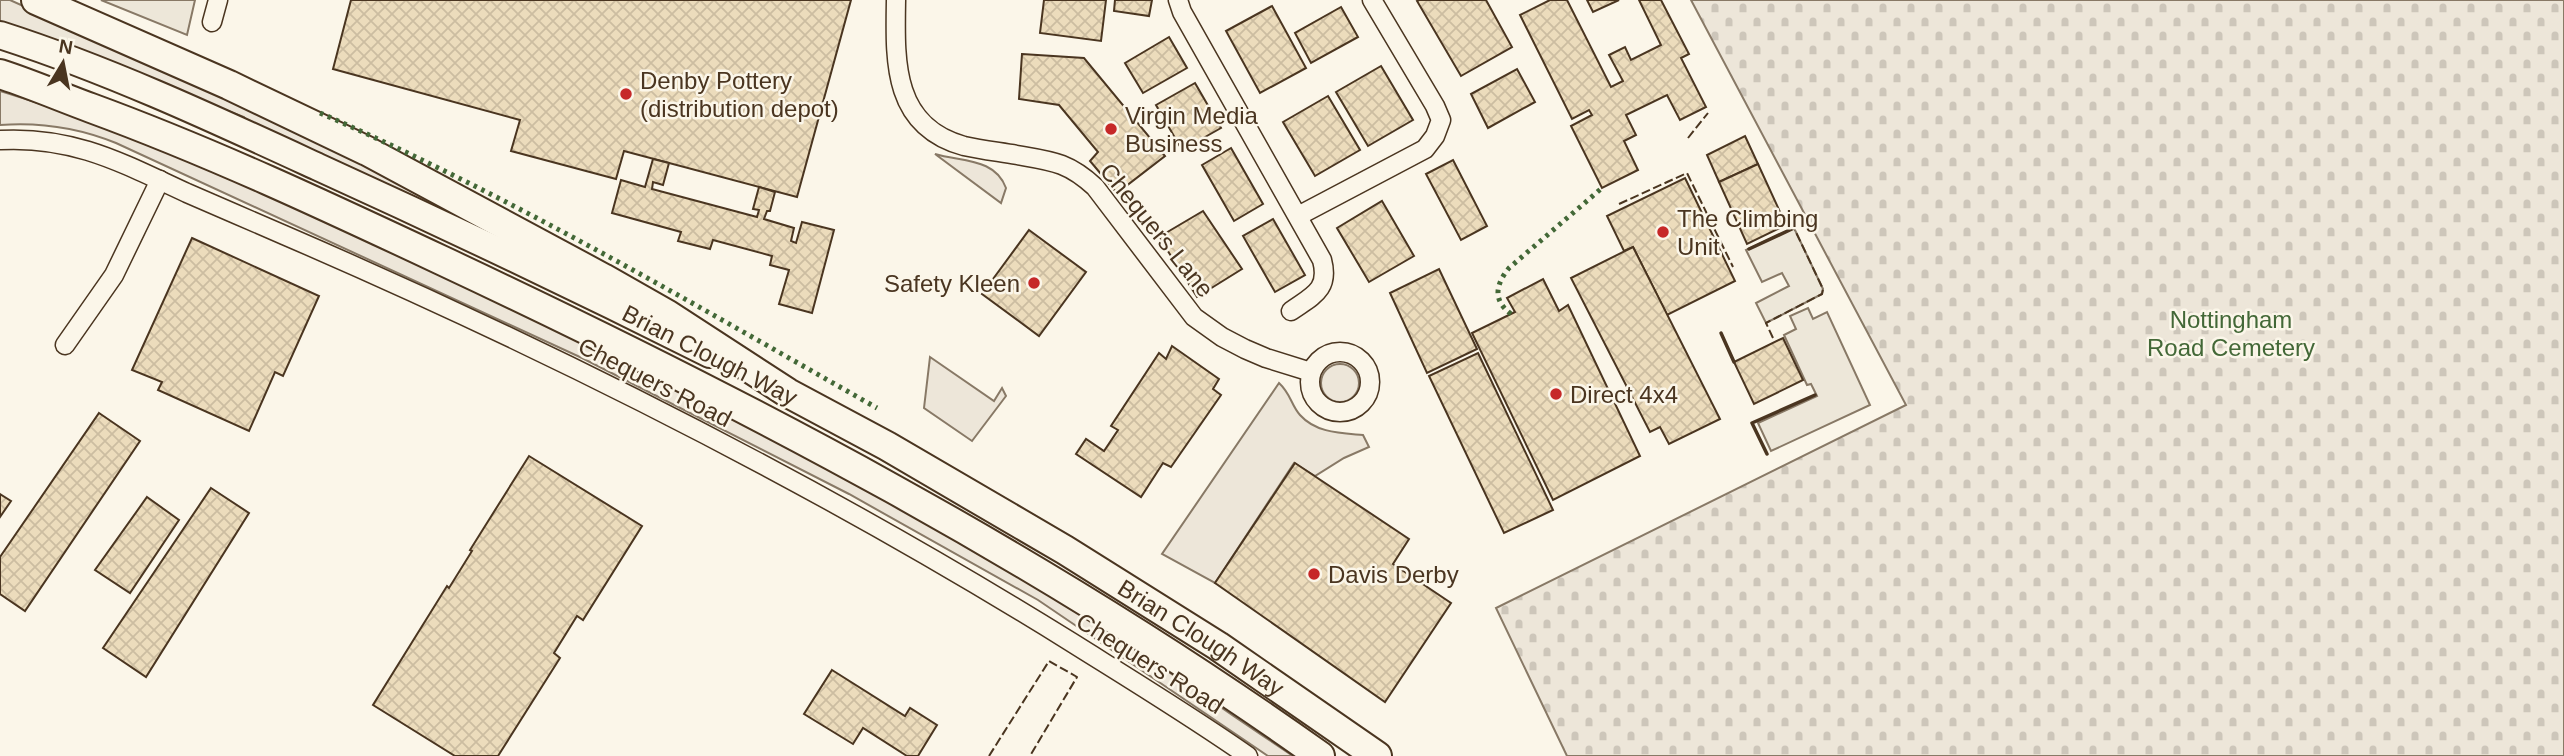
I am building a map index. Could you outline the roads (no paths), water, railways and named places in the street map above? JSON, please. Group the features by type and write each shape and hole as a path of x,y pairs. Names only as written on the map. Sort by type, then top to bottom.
{"highway":[{"path":"36,0 229,85 367,151 668,315 788,393"},
{"name":"Brian Clough Way","path":"0,74 216,157 502,288 750,410 941,515 1058,585 1231,695 1320,756"},
{"name":"Brian Clough Way","path":"788,393 887,446 1065,550 1218,646 1377,756"}],"main road":[{"name":"Brian Clough Way","path":"0,35 108,75 295,156 539,269 788,393"}],"street":[{"path":"212,22 218,0"},
{"name":"Chequers Lane","path":"896,0 901,85 910,108 925,125 962,145 1047,160 1077,171 1095,187 1194,317 1245,349 1311,372"},
{"path":"1178,0 1188,23 1322,260 1324,282 1318,292 1291,311"},
{"path":"1298,216 1425,149 1435,136 1441,120 1372,0"},
{"name":"Chequers Road","path":"0,141 35,141 83,148 368,271 633,397 747,456 930,558 1036,620 1248,756"},
{"path":"65,345 114,275 160,180"}],"place":[{"name":"Denby Pottery (distribution depot)","path":"626,94"},
{"name":"Virgin Media Business","path":"1111,129"},
{"name":"The Climbing Unit","path":"1663,232"},
{"name":"Safety Kleen","path":"1034,283"},
{"name":"Direct 4x4","path":"1556,394"},
{"name":"Davis Derby","path":"1314,574"}],"park label":[{"name":"Nottingham Road Cemetery","path":"2231,333"}]}
